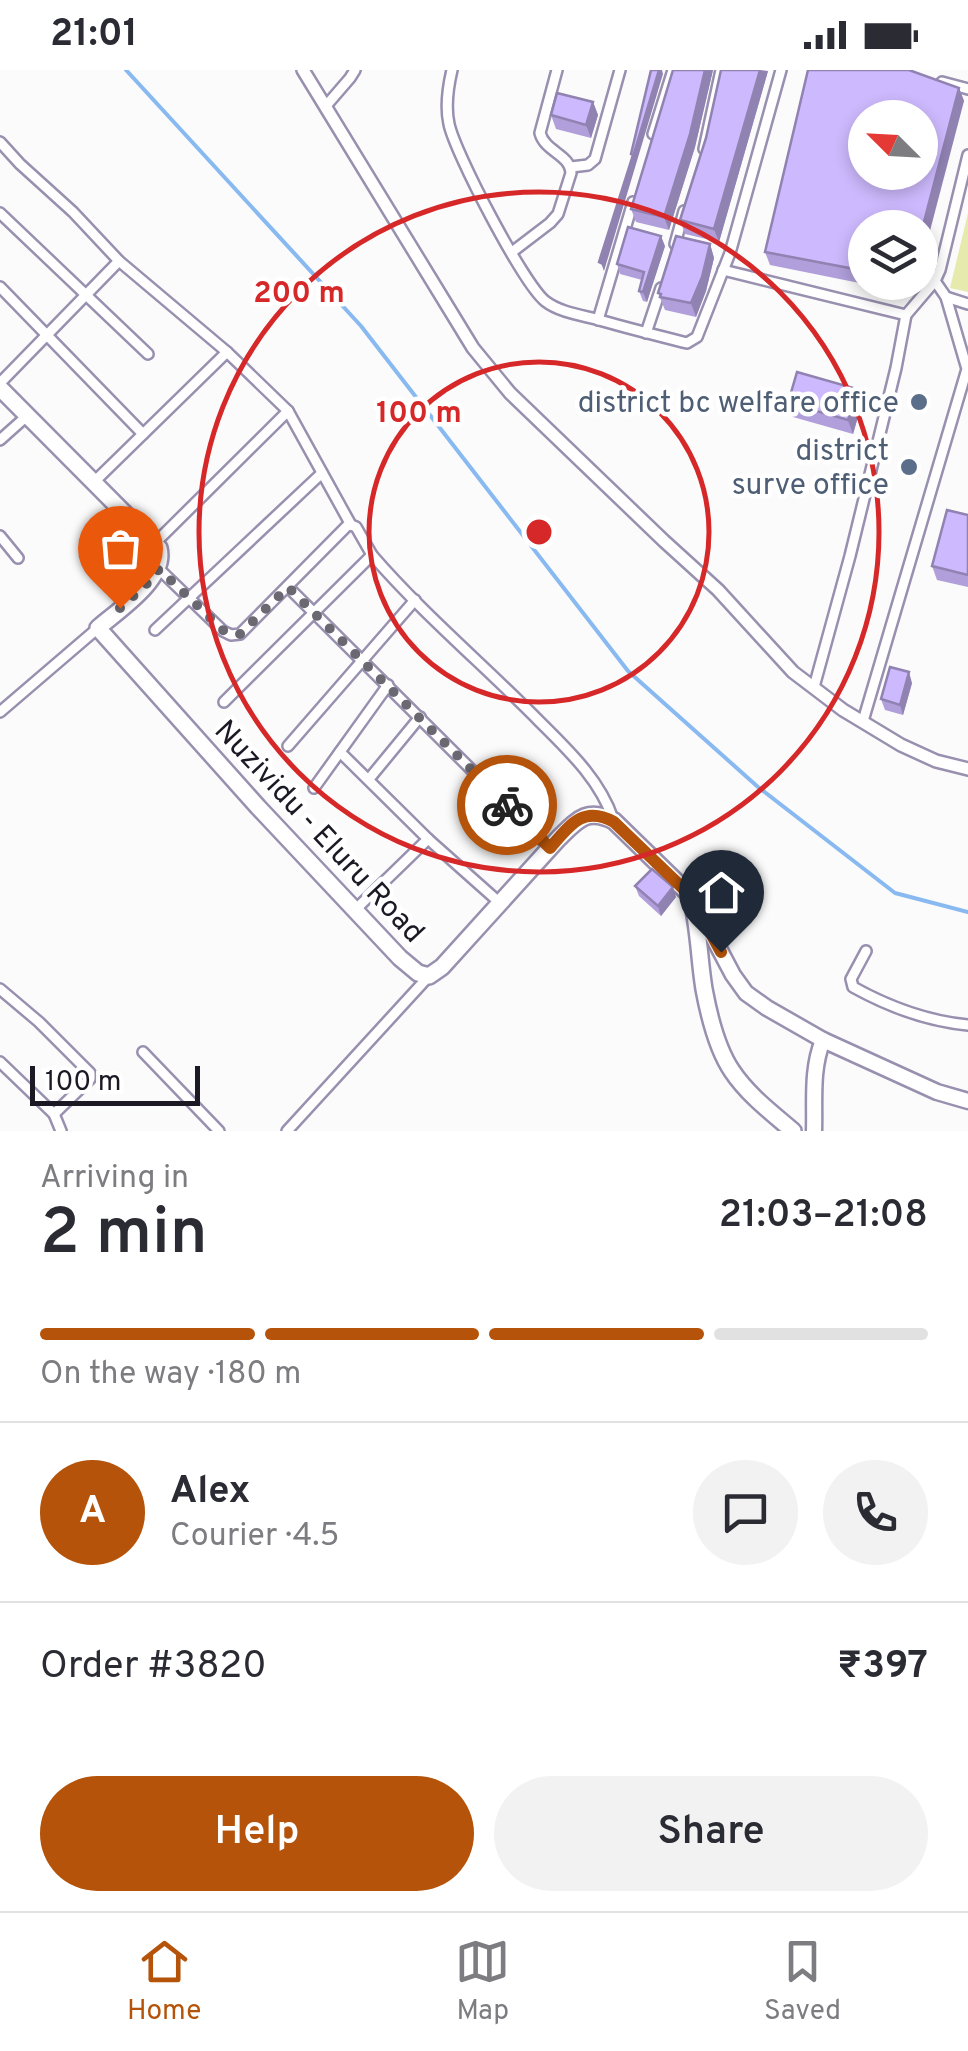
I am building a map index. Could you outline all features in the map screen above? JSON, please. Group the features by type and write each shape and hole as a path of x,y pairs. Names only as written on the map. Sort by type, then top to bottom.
{"main road":[{"path":"0,385 155,542 161,556 159,569 98,628"},
{"name":"Nuzividu - Eluru Road","path":"98,628 248,796 418,974 429,976 442,967 577,821 589,814 602,815 614,822"},
{"path":"614,822 691,896 746,993 823,1040 937,1092 968,1101"},
{"path":"691,896 704,989 714,1029 731,1070 762,1105 794,1131"},
{"path":"814,1131 814,1074 823,1040"}],"street":[{"path":"303,70 472,348 510,393 718,590 793,672 843,710 918,753 968,769"},
{"path":"326,106 355,70"},
{"path":"452,70 447,90 449,124 461,155 533,287 546,301 566,311 687,343 697,337 730,252 781,70"},
{"path":"512,252 558,214 571,173 571,167 542,141 540,134 557,70"},
{"path":"571,167 595,159 620,70"},
{"path":"653,136 672,70"},
{"path":"698,168 720,70"},
{"path":"932,80 968,89"},
{"path":"0,142 119,261 227,352 288,411 351,525 372,555 396,584 576,758 606,798 614,822"},
{"path":"938,270 968,155"},
{"path":"598,320 636,191"},
{"path":"670,259 686,204"},
{"path":"0,214 148,354"},
{"path":"626,228 642,232"},
{"path":"659,236 694,244"},
{"path":"712,248 730,252"},
{"path":"0,385 119,261"},
{"path":"723,270 906,315"},
{"path":"646,333 664,277"},
{"path":"863,721 967,370 946,297 938,286"},
{"path":"0,287 143,434"},
{"path":"946,297 968,304"},
{"path":"814,688 850,556 906,315 919,300"},
{"path":"94,482 227,352"},
{"path":"155,542 288,411"},
{"path":"0,440 28,416"},
{"path":"155,630 322,473"},
{"path":"159,569 224,631 235,636 351,525"},
{"path":"0,536 18,558"},
{"path":"224,702 372,555"},
{"path":"288,587 550,848"},
{"path":"288,746 415,600"},
{"path":"0,712 98,628"},
{"path":"314,788 388,686"},
{"path":"369,780 420,717"},
{"path":"340,752 500,903"},
{"path":"355,910 428,838"},
{"path":"866,951 851,978 853,987 910,1014 968,1025"},
{"path":"287,1131 429,976"},
{"path":"0,989 90,1073 90,1079 54,1114"},
{"path":"143,1052 220,1131"},
{"path":"0,1062 54,1114 60,1131"}],"green space":[{"path":"968,213 968,292 950,288"}],"building":[{"path":"651,70 659,70 601,263 633,155"},
{"path":"673,70 705,70 664,217 631,209"},
{"path":"721,70 760,70 714,229 680,220 706,138"},
{"path":"808,70 909,70 959,88 938,168 938,100 848,100 848,190 932,190 927,210 848,210 848,268 765,252"},
{"path":"557,93 593,102 586,125 551,115"},
{"path":"628,227 661,236 643,292 639,291 644,272 617,264"},
{"path":"676,236 710,244 691,303 660,297 658,293"},
{"path":"797,372 857,389 848,420 788,403"},
{"path":"947,510 968,515 968,575 932,566"},
{"path":"890,667 909,672 900,705 881,699"},
{"path":"652,869 673,887 658,906 635,886"}],"waterway":[{"path":"126,70 361,326 628,671 758,787 895,893 968,912"}],"way so far":[{"path":"120,608 159,569 224,631 235,636 288,587 507,805"}],"place":[{"name":"district bc welfare office","path":"919,402"},
{"name":"district surve office","path":"909,467"}],"route":[{"path":"507,805 550,848 589,814 602,815 614,822 691,896 721,952"}]}
